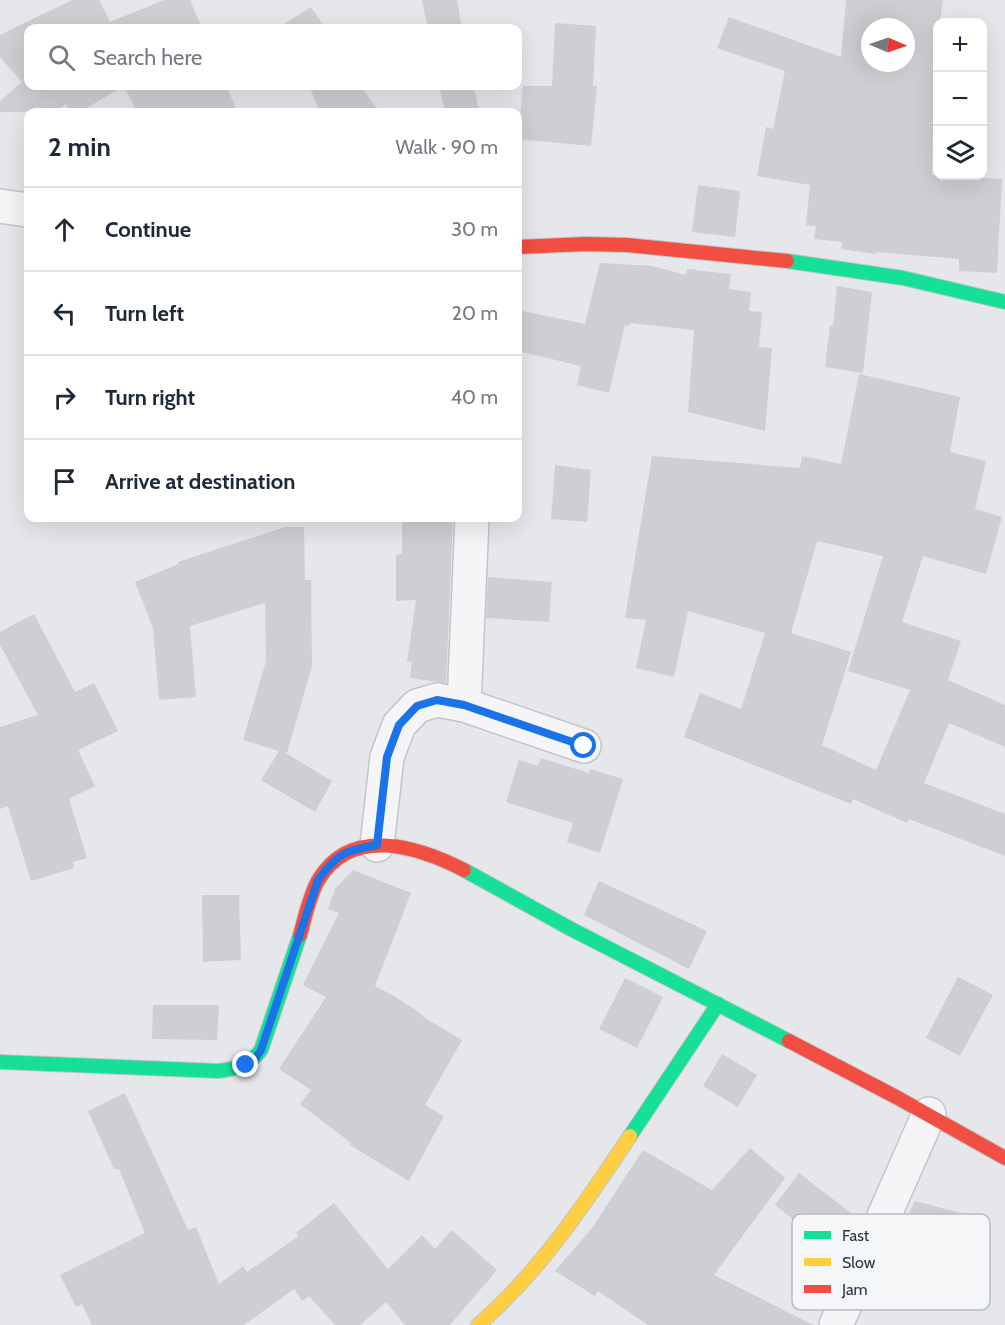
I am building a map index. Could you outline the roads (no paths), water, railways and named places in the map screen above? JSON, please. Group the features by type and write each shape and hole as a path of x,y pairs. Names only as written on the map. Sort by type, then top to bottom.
{"street":[{"path":"0,206 24,209"},
{"path":"522,247 626,245 783,260 916,280 969,291 1005,302"},
{"path":"464,705 472,522"},
{"path":"377,845 387,757 399,725 417,706 437,700 464,705 584,746"},
{"path":"0,1062 218,1071 246,1065 255,1059 261,1050 318,880 332,861 352,849 377,845 404,848 457,865 569,928 929,1114 1005,1158"},
{"path":"478,1325 499,1307 576,1217 718,1004"},
{"path":"885,1214 929,1114"},
{"path":"836,1325 843,1310"}]}
